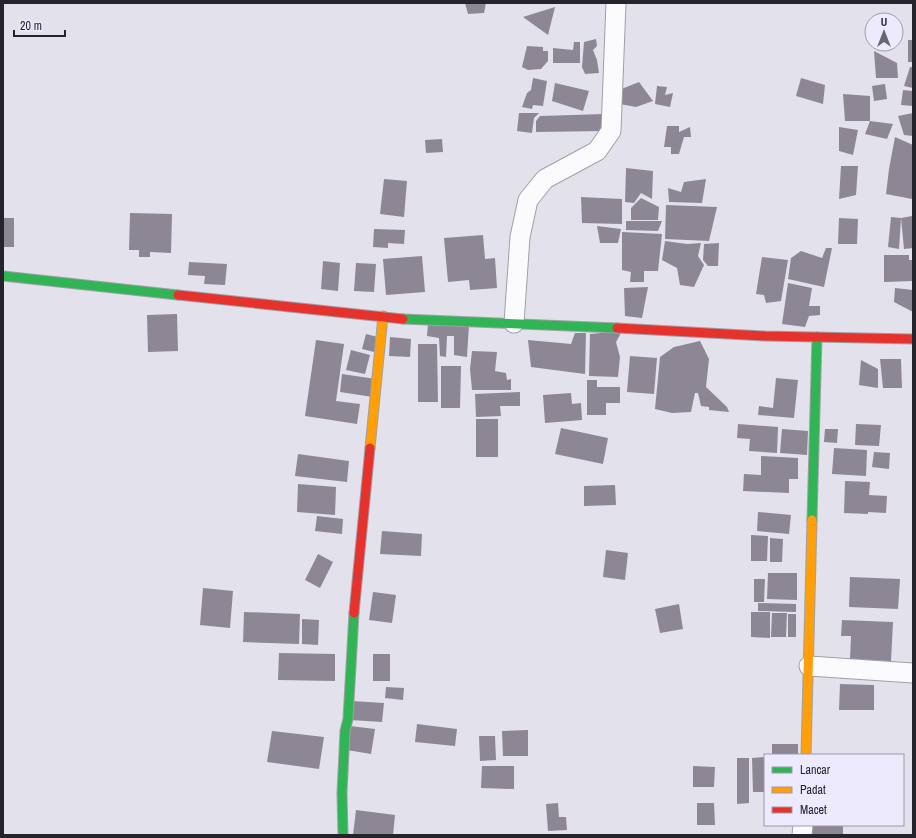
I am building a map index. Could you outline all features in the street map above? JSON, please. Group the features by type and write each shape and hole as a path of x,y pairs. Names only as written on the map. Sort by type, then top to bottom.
{"street":[{"path":"514,324 520,237 528,200 546,179 598,151 611,131 616,3"},
{"path":"3,276 414,320 816,337 913,339"},
{"path":"343,835 342,793 345,731 348,719 353,621 384,316"},
{"path":"806,754 816,337"},
{"path":"809,666 913,673"}],"building":[{"path":"465,3 486,3 484,13 468,14"},
{"path":"555,7 548,35 523,17"},
{"path":"596,39 597,46 593,50 597,60 599,73 585,74 582,67 584,42"},
{"path":"908,40 913,40 913,62 908,62"},
{"path":"574,42 580,42 580,63 553,63 553,48 573,50"},
{"path":"527,46 543,47 543,51 548,51 548,61 541,69 528,70 522,67"},
{"path":"874,52 897,63 898,78 876,78"},
{"path":"910,67 913,67 913,88 904,86"},
{"path":"533,78 547,81 543,106 533,105 532,109 522,107 527,93 531,90"},
{"path":"801,78 825,85 823,104 796,96"},
{"path":"639,82 653,101 636,107 620,104 619,90"},
{"path":"555,83 589,91 583,111 552,101"},
{"path":"885,84 887,99 874,101 872,86"},
{"path":"657,86 667,87 665,95 673,93 670,107 655,104"},
{"path":"903,90 913,91 913,106 901,105"},
{"path":"843,94 870,96 870,121 845,121"},
{"path":"519,113 539,113 534,118 532,133 517,131"},
{"path":"913,113 913,136 904,135 898,116"},
{"path":"604,114 604,131 536,132 536,121 540,116"},
{"path":"870,121 893,124 887,139 865,134"},
{"path":"667,126 679,126 679,132 690,127 691,137 684,137 679,154 671,154 671,147 664,147"},
{"path":"839,127 858,130 853,155 839,151"},
{"path":"895,137 913,145 912,199 886,194"},
{"path":"442,139 443,152 426,153 425,140"},
{"path":"841,166 858,166 856,195 839,199"},
{"path":"626,168 653,171 652,199 641,193 634,203 625,202"},
{"path":"384,179 407,181 404,217 380,214"},
{"path":"706,179 702,203 669,202 668,188 681,192 684,182"},
{"path":"581,197 622,199 622,224 582,223"},
{"path":"641,198 659,207 658,220 631,220 631,208"},
{"path":"666,205 717,207 709,241 665,239"},
{"path":"130,213 172,214 171,253 150,252 150,257 139,257 139,250 129,250"},
{"path":"912,216 913,248 904,249 901,218"},
{"path":"891,217 901,218 899,249 888,247"},
{"path":"3,218 14,218 14,247 3,247"},
{"path":"839,218 858,219 857,244 838,244"},
{"path":"626,221 662,221 658,231 626,230"},
{"path":"597,226 621,229 618,243 600,243"},
{"path":"374,229 405,230 404,244 388,243 388,248 373,247"},
{"path":"622,232 662,234 658,271 644,271 644,282 630,282 631,272 622,270"},
{"path":"483,235 485,259 495,258 497,288 470,290 469,280 448,282 444,238"},
{"path":"665,241 687,244 701,243 698,256 704,265 694,287 680,285 677,268 662,260"},
{"path":"719,243 718,266 708,266 703,260 704,244"},
{"path":"826,248 832,248 824,287 788,279 791,258 801,251 822,258"},
{"path":"884,255 909,255 909,260 913,260 913,281 884,282"},
{"path":"422,256 425,292 386,295 383,259"},
{"path":"762,257 788,260 781,301 766,303 764,295 756,294"},
{"path":"323,261 340,263 338,291 321,289"},
{"path":"189,262 227,264 225,285 204,284 205,276 188,275"},
{"path":"356,263 376,264 374,292 354,291"},
{"path":"788,283 812,288 809,306 820,306 820,315 809,316 805,327 782,324"},
{"path":"648,287 642,318 625,316 624,288"},
{"path":"895,288 913,290 913,312 894,302"},
{"path":"177,314 178,351 148,352 147,315"},
{"path":"428,324 469,325 467,357 454,355 454,336 447,336 446,357 440,356 439,338 427,336"},
{"path":"622,331 616,342 620,357 618,377 589,376 590,334"},
{"path":"575,333 586,333 585,374 531,367 528,340 571,344"},
{"path":"366,334 378,337 374,352 362,349"},
{"path":"390,337 411,339 410,357 389,356"},
{"path":"316,340 344,344 336,401 360,404 357,424 305,416"},
{"path":"700,341 709,359 706,387 727,407 729,412 709,410 709,407 701,406 698,393 695,393 691,412 672,413 655,409 660,357 674,347"},
{"path":"418,344 437,344 438,402 418,402"},
{"path":"351,350 370,355 365,374 346,370"},
{"path":"472,351 497,352 495,371 506,373 507,380 511,379 511,390 472,390 470,369"},
{"path":"630,356 657,358 654,394 627,392"},
{"path":"880,359 901,359 902,388 883,388"},
{"path":"861,360 878,369 878,388 859,385"},
{"path":"441,366 461,366 460,408 441,408"},
{"path":"342,374 376,379 373,397 340,392"},
{"path":"776,378 798,380 794,418 758,415 759,406 773,408"},
{"path":"587,380 597,380 597,387 620,387 620,403 606,403 606,415 587,415"},
{"path":"520,392 520,406 500,406 501,416 476,417 475,394"},
{"path":"571,393 572,404 581,403 582,420 545,423 543,395"},
{"path":"476,419 498,419 498,457 476,457"},
{"path":"738,424 778,427 777,453 749,451 750,439 737,438"},
{"path":"856,424 881,425 879,446 855,445"},
{"path":"561,428 608,438 603,464 555,454"},
{"path":"782,429 808,431 807,455 780,453"},
{"path":"825,429 838,429 837,443 824,442"},
{"path":"834,448 867,450 866,476 832,474"},
{"path":"874,452 890,453 889,469 872,467"},
{"path":"298,454 349,461 347,482 295,476"},
{"path":"761,456 798,458 798,479 789,479 789,493 743,491 744,474 761,475"},
{"path":"845,481 870,482 869,495 887,496 886,513 844,513"},
{"path":"298,484 336,487 335,515 297,512"},
{"path":"615,485 616,505 584,506 584,486"},
{"path":"758,512 791,515 789,534 757,531"},
{"path":"317,516 343,519 342,534 315,531"},
{"path":"382,531 422,534 421,556 380,554"},
{"path":"751,535 768,536 767,561 751,561"},
{"path":"770,538 783,539 782,562 770,562"},
{"path":"606,550 628,553 625,580 603,577"},
{"path":"318,554 333,562 320,588 305,580"},
{"path":"768,573 797,573 797,600 767,599"},
{"path":"850,577 900,579 898,609 849,607"},
{"path":"754,579 765,579 764,602 754,602"},
{"path":"203,588 233,591 230,628 200,625"},
{"path":"373,592 396,595 392,623 369,620"},
{"path":"758,603 796,604 796,612 758,611"},
{"path":"679,604 683,629 660,633 655,609"},
{"path":"244,612 300,614 299,644 243,642"},
{"path":"751,612 770,612 770,638 751,637"},
{"path":"772,613 787,613 786,637 771,637"},
{"path":"788,614 796,614 796,637 788,637"},
{"path":"302,619 319,620 318,645 302,644"},
{"path":"842,620 893,622 891,661 850,660 851,636 841,636"},
{"path":"279,653 335,654 335,681 278,680"},
{"path":"373,654 390,654 390,681 373,681"},
{"path":"840,684 874,685 874,710 839,710"},
{"path":"386,687 404,688 403,700 385,698"},
{"path":"352,701 384,703 382,722 350,720"},
{"path":"417,724 457,729 455,746 415,742"},
{"path":"350,726 375,729 371,754 347,750"},
{"path":"528,730 528,756 503,756 502,731"},
{"path":"272,731 324,737 319,769 267,762"},
{"path":"479,736 495,736 496,760 480,761"},
{"path":"772,744 798,744 798,754 772,754"},
{"path":"764,757 764,792 753,792 752,758"},
{"path":"737,758 749,758 749,803 737,804"},
{"path":"482,766 514,766 514,789 481,788"},
{"path":"693,766 715,767 714,787 693,787"},
{"path":"558,803 559,817 566,817 567,830 548,831 546,804"},
{"path":"697,803 714,803 715,825 697,825"},
{"path":"356,810 395,815 393,835 353,835"},
{"path":"809,826 843,826 843,835 809,835"}],"traffic: fast":[{"path":"3,276 178,295"},
{"path":"403,319 617,328"},
{"path":"812,520 817,337"},
{"path":"343,835 342,793 345,731 348,719 354,613"}],"traffic: slow":[{"path":"370,448 383,316"},
{"path":"806,754 812,520"}],"traffic: jam":[{"path":"178,295 403,319"},
{"path":"617,328 765,336 913,339"},
{"path":"354,613 370,448"}]}
